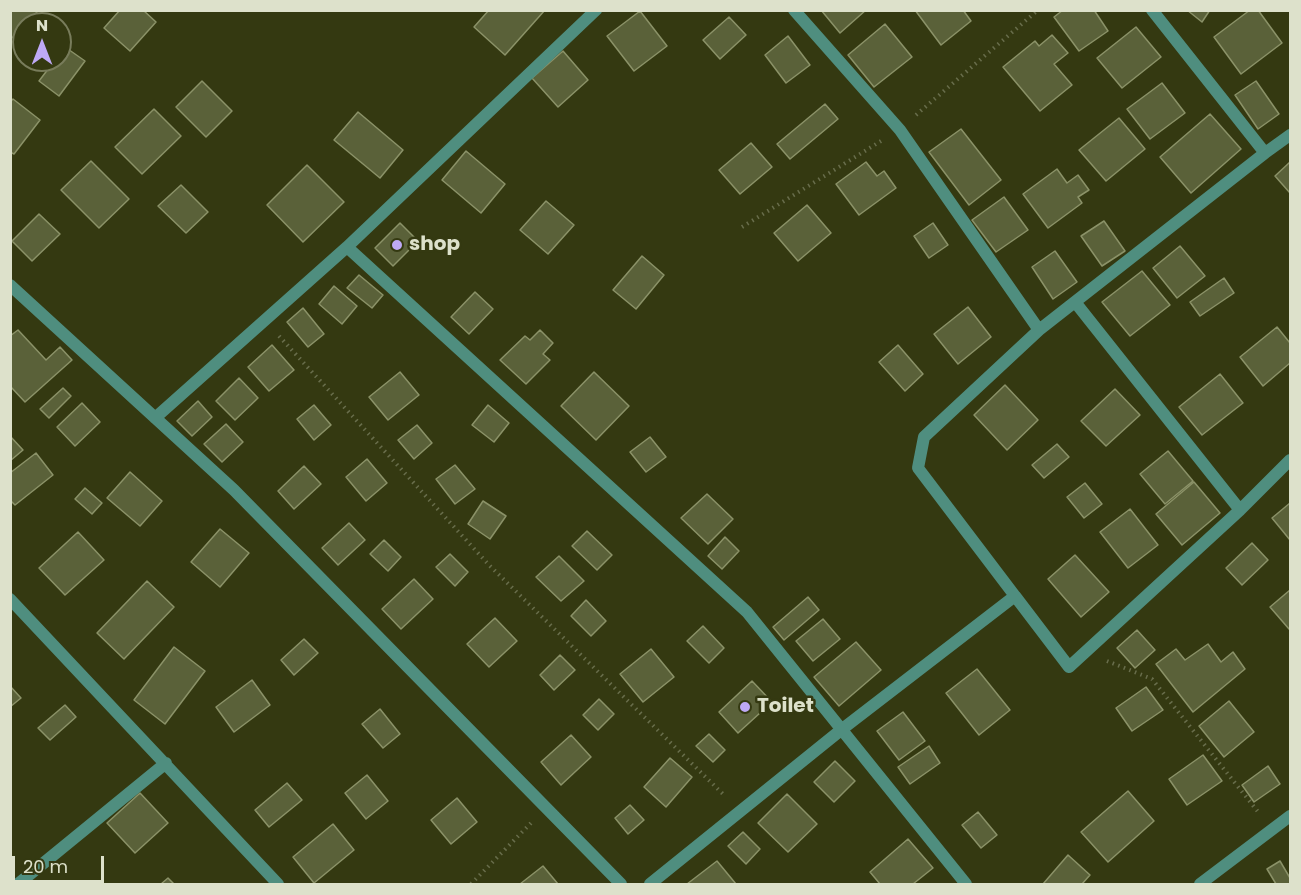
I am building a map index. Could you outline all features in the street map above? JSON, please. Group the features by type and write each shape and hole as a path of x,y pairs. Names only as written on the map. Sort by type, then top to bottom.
{"street":[{"path":"155,418 347,247 596,10"},
{"path":"794,10 900,130 1039,330"},
{"path":"1152,10 1265,153"},
{"path":"1290,135 1039,330 924,436 918,468 1069,667 1240,510 1290,460"},
{"path":"347,247 747,612 966,885"},
{"path":"10,285 234,490 621,885"},
{"path":"1075,302 1240,510"},
{"path":"650,885 841,730 1015,596"},
{"path":"10,599 278,885"},
{"path":"18,885 166,763"},
{"path":"1200,885 1290,816"}],"path":[{"path":"264,320 489,565 740,811"},
{"path":"1084,652 1152,679 1272,829"},
{"path":"471,885 545,810"}],"building":[{"path":"10,10 39,10 37,12 12,12 12,38 10,40"},
{"path":"120,10 143,10 156,22 130,51 104,28"},
{"path":"489,10 545,10 505,55 474,27"},
{"path":"821,10 866,10 840,33"},
{"path":"915,10 963,10 971,21 941,45"},
{"path":"1063,10 1094,10 1108,31 1079,51 1054,17"},
{"path":"1187,10 1210,10 1202,22"},
{"path":"1250,10 1258,10 1282,43 1241,74 1214,37"},
{"path":"640,11 667,46 634,71 607,36"},
{"path":"729,17 746,35 720,59 703,40"},
{"path":"885,24 912,57 874,87 848,55"},
{"path":"1136,27 1161,57 1122,88 1097,58"},
{"path":"1052,35 1068,53 1054,64 1072,85 1040,111 1003,67 1035,41 1039,46"},
{"path":"788,36 810,65 786,83 765,55"},
{"path":"563,51 588,80 558,107 532,78"},
{"path":"72,52 85,61 59,96 39,81 46,72 72,72"},
{"path":"202,81 232,111 206,137 176,107"},
{"path":"1256,81 1279,114 1258,129 1235,95"},
{"path":"1162,83 1185,113 1150,139 1127,109"},
{"path":"13,99 40,120 14,154 10,152 10,102"},
{"path":"825,104 838,119 790,159 777,144"},
{"path":"154,109 181,136 142,174 115,147"},
{"path":"358,112 403,150 380,178 334,140"},
{"path":"1210,114 1241,149 1191,193 1160,157"},
{"path":"1119,118 1145,149 1106,181 1079,150"},
{"path":"961,129 1001,180 969,205 929,152"},
{"path":"751,143 772,167 740,194 719,170"},
{"path":"466,151 505,184 481,213 442,180"},
{"path":"91,161 129,199 99,228 61,190"},
{"path":"866,162 877,176 884,171 896,188 859,215 836,184"},
{"path":"1290,162 1290,193 1275,176"},
{"path":"307,165 344,202 303,242 267,205"},
{"path":"1057,169 1067,183 1078,175 1089,190 1078,197 1082,203 1048,228 1023,194"},
{"path":"181,185 208,212 186,233 158,206"},
{"path":"1004,197 1028,230 996,252 972,220"},
{"path":"546,201 574,225 548,254 520,230"},
{"path":"807,205 831,233 798,261 774,233"},
{"path":"39,214 60,234 32,261 12,241"},
{"path":"1104,221 1125,251 1102,266 1081,236"},
{"name":"shop","path":"400,223 418,241 393,266 375,248"},
{"path":"933,223 948,245 929,258 914,236"},
{"path":"1180,246 1205,276 1177,298 1153,268"},
{"path":"1055,251 1077,282 1053,299 1032,267"},
{"path":"642,256 664,275 636,309 613,290"},
{"path":"1142,271 1170,305 1130,336 1102,302"},
{"path":"359,275 383,295 372,308 347,288"},
{"path":"1224,278 1234,293 1200,316 1190,302"},
{"path":"334,286 357,306 342,324 319,304"},
{"path":"475,292 493,309 469,334 451,317"},
{"path":"968,307 991,337 958,364 934,334"},
{"path":"303,308 324,334 308,347 287,322"},
{"path":"1277,327 1290,343 1290,363 1263,386 1240,357"},
{"path":"18,330 46,360 60,347 72,360 25,402 10,386 10,336"},
{"path":"540,330 553,343 543,354 550,360 526,384 500,360 525,336 530,340"},
{"path":"272,345 294,370 269,391 248,367"},
{"path":"898,345 923,374 905,391 879,362"},
{"path":"400,372 419,395 388,420 369,397"},
{"path":"594,372 629,406 596,440 561,406"},
{"path":"1220,374 1243,403 1202,435 1179,407"},
{"path":"239,378 258,398 235,420 216,401"},
{"path":"1005,385 1038,420 1007,450 974,415"},
{"path":"63,388 71,396 49,418 40,409"},
{"path":"1115,389 1140,415 1106,446 1081,421"},
{"path":"198,401 212,417 192,436 177,421"},
{"path":"82,403 100,422 75,446 57,427"},
{"path":"314,405 331,425 314,440 297,419"},
{"path":"488,405 509,423 494,442 472,425"},
{"path":"226,424 243,442 222,462 204,444"},
{"path":"417,425 432,443 414,459 398,440"},
{"path":"10,436 23,450 10,461"},
{"path":"650,437 666,457 646,472 630,452"},
{"path":"1057,444 1069,457 1044,478 1032,465"},
{"path":"1168,451 1193,481 1165,504 1140,474"},
{"path":"36,453 53,475 15,505 10,500 10,473"},
{"path":"367,459 387,483 366,501 346,477"},
{"path":"455,465 475,489 455,504 436,479"},
{"path":"304,466 321,484 294,509 278,491"},
{"path":"130,472 162,501 140,526 107,498"},
{"path":"1194,482 1220,513 1182,545 1156,514"},
{"path":"1085,483 1102,504 1084,518 1067,497"},
{"path":"85,488 102,503 92,514 75,499"},
{"path":"707,494 733,519 708,544 681,518"},
{"path":"483,501 506,516 490,539 468,524"},
{"path":"1290,503 1290,540 1272,518"},
{"path":"1130,509 1158,545 1128,568 1100,532"},
{"path":"349,523 365,540 338,565 322,548"},
{"path":"220,529 249,553 220,587 191,562"},
{"path":"587,531 612,555 597,570 572,546"},
{"path":"78,532 104,560 65,595 39,568"},
{"path":"725,537 739,551 722,569 708,556"},
{"path":"384,540 401,557 388,571 370,554"},
{"path":"1252,543 1268,560 1242,585 1226,568"},
{"path":"450,554 468,572 455,586 436,567"},
{"path":"1075,555 1109,592 1081,617 1048,579"},
{"path":"559,556 584,581 561,601 536,577"},
{"path":"414,579 433,599 401,629 382,609"},
{"path":"147,581 174,607 124,659 97,633"},
{"path":"1290,590 1290,628 1289,629 1270,607"},
{"path":"808,597 819,610 784,640 773,627"},
{"path":"586,600 606,621 591,636 571,616"},
{"path":"495,618 517,641 489,667 467,644"},
{"path":"823,619 840,639 813,661 796,641"},
{"path":"703,626 724,648 709,663 687,641"},
{"path":"1137,630 1155,650 1135,668 1117,648"},
{"path":"304,639 318,653 294,675 281,660"},
{"path":"856,642 881,670 839,706 814,677"},
{"path":"1208,644 1221,662 1233,652 1245,669 1193,712 1156,664 1176,649 1185,660"},
{"path":"174,647 205,671 165,724 134,700"},
{"path":"651,649 674,677 643,702 620,674"},
{"path":"560,655 575,670 554,690 540,675"},
{"path":"977,669 1010,710 979,735 946,693"},
{"path":"252,680 270,705 234,732 216,707"},
{"name":"Toilet","path":"752,681 772,702 738,733 719,712"},
{"path":"10,686 21,698 10,707"},
{"path":"1146,687 1163,710 1132,731 1116,708"},
{"path":"599,699 614,714 598,730 583,715"},
{"path":"1229,701 1254,732 1224,757 1199,726"},
{"path":"65,705 76,717 50,740 38,728"},
{"path":"380,709 400,734 383,748 362,724"},
{"path":"903,712 925,741 899,760 877,731"},
{"path":"709,734 725,750 713,762 696,746"},
{"path":"571,735 591,757 561,785 541,762"},
{"path":"929,746 940,763 910,784 898,767"},
{"path":"1203,755 1222,781 1187,805 1169,779"},
{"path":"670,758 692,777 666,807 644,787"},
{"path":"835,761 855,781 834,802 814,782"},
{"path":"1268,766 1280,784 1254,802 1242,785"},
{"path":"367,775 388,801 366,819 345,793"},
{"path":"287,783 302,800 269,827 255,810"},
{"path":"1128,791 1154,821 1108,862 1081,832"},
{"path":"140,793 168,823 135,853 107,823"},
{"path":"787,794 817,824 788,852 758,823"},
{"path":"457,798 477,822 451,844 431,820"},
{"path":"630,805 644,820 628,834 615,818"},
{"path":"978,812 997,835 981,848 962,825"},
{"path":"333,824 354,850 314,883 293,857"},
{"path":"743,832 760,849 746,864 728,846"},
{"path":"908,839 933,868 913,884 880,884 870,872"},
{"path":"1068,855 1090,875 1082,884 1043,884"},
{"path":"717,861 736,884 687,884"},
{"path":"1280,861 1290,878 1290,884 1276,884 1267,869"},
{"path":"543,866 558,884 520,884"},
{"path":"168,878 174,884 161,884"}],"place":[{"name":"shop","path":"397,245"},
{"name":"Toilet","path":"745,707"}]}
